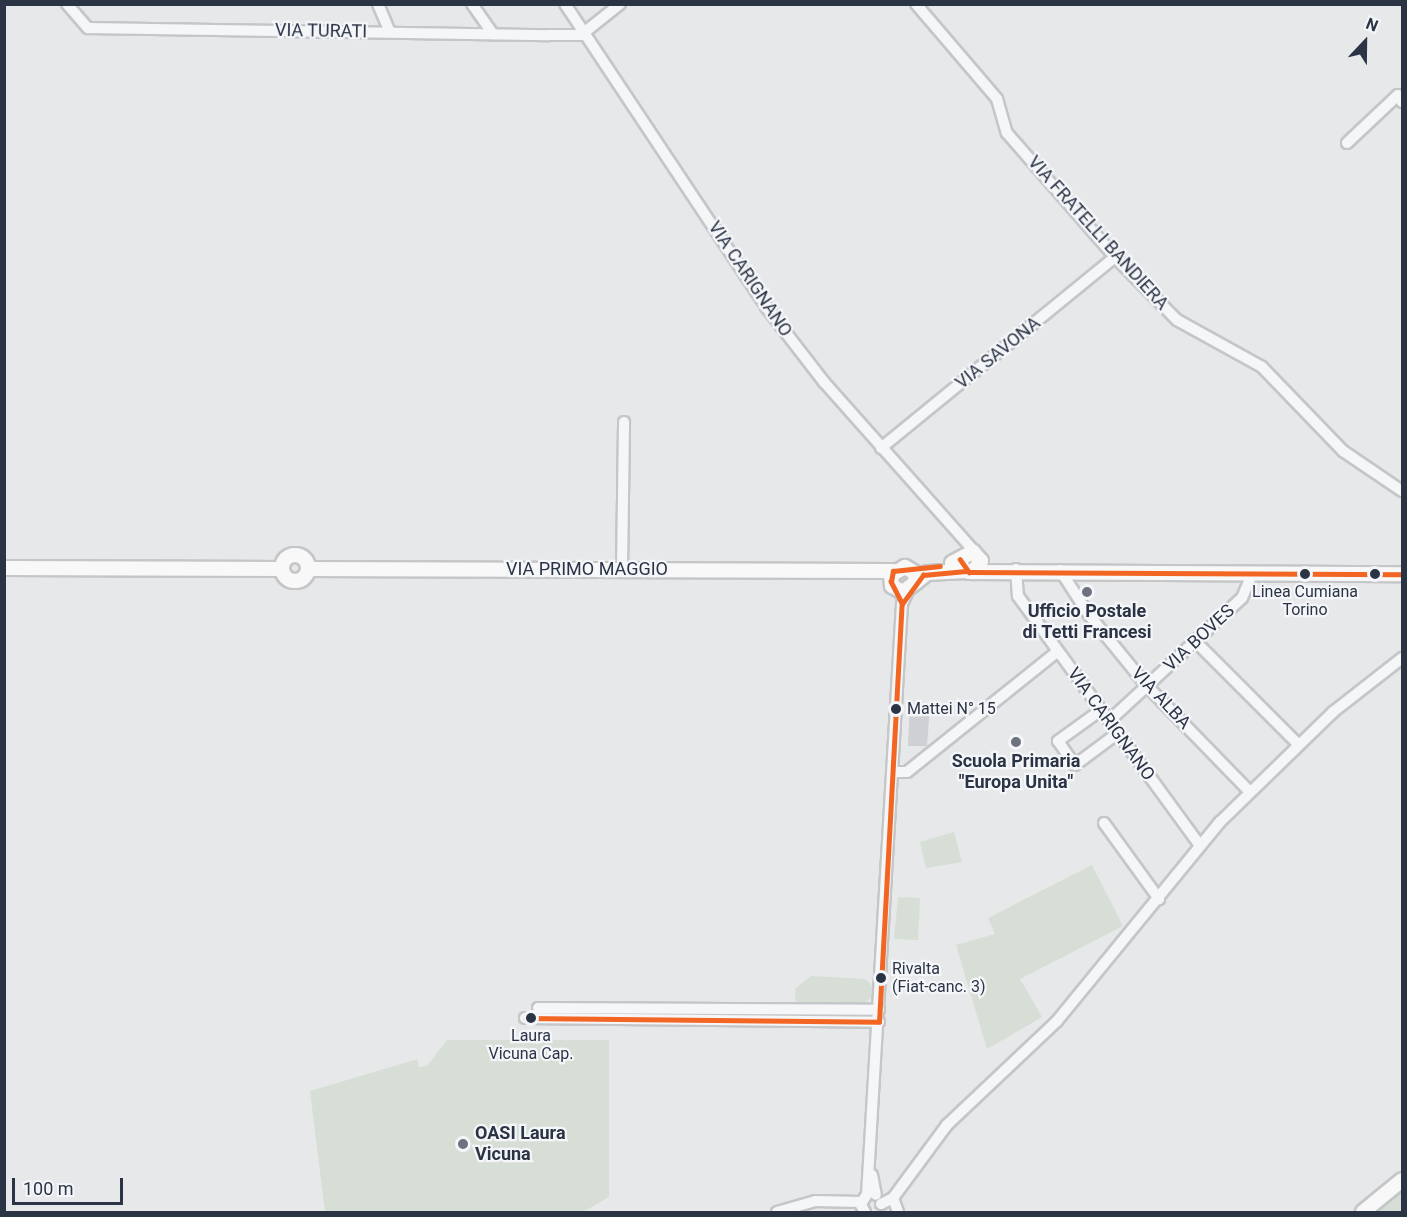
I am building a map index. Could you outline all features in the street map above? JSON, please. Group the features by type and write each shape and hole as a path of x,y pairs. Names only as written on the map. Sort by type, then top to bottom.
{"main road":[{"name":"VIA PRIMO MAGGIO","path":"4,568 282,568 284,561 295,555 306,561 308,569 866,570 902,584 927,573 966,567 1402,574"},
{"name":"VIA PRIMO MAGGIO","path":"978,556 1011,569"},
{"path":"966,567 978,556"},
{"path":"1363,1212 1402,1180"}],"street":[{"name":"VIA TURATI","path":"67,4 88,28 493,34 586,32"},
{"path":"378,4 390,32"},
{"path":"472,4 493,34"},
{"name":"VIA CARIGNANO","path":"565,4 586,32 766,307 881,448 978,556"},
{"path":"586,32 620,4"},
{"name":"VIA FRATELLI BANDIERA","path":"916,4 997,99 1006,133 1115,257 1177,320 1262,367 1343,451 1402,491"},
{"path":"1347,143 1398,95 1402,102"},
{"name":"VIA SAVONA","path":"881,448 1115,257"},
{"path":"622,569 624,422"},
{"path":"960,536 966,567"},
{"name":"VIA CARIGNANO","path":"1011,569 1018,596 1199,844"},
{"name":"VIA ALBA","path":"1060,570 1089,615 1147,686 1249,791"},
{"name":"VIA BOVES","path":"1109,722 1194,640 1242,598 1253,572"},
{"path":"870,1205 902,584"},
{"path":"1194,640 1298,744"},
{"path":"893,772 907,772 1058,651"},
{"path":"777,1212 815,1201 870,1205 895,1195 947,1125 1057,1021 1159,899 1199,844 1249,791 1298,744 1402,658"},
{"path":"1101,710 1058,741 1075,765 1118,733"},
{"path":"1104,823 1159,899"},
{"path":"538,1008 879,1016"},
{"path":"525,1018 879,1016"},
{"path":"895,1195 898,1212"}],"shaded area":[{"path":"954,832 962,862 926,868 920,842"},
{"path":"1092,865 1123,926 1020,979 1042,1017 987,1049 956,945 995,934 988,918"},
{"path":"898,897 920,898 918,940 894,939"},
{"path":"811,976 865,979 874,988 874,996 858,1008 796,1008 795,989"},
{"name":"OASI Laura Vicuna","path":"447,1040 609,1040 609,1197 583,1212 325,1212 310,1091 418,1059 418,1067 427,1066"},
{"path":"1402,1188 1402,1212 1373,1212 1376,1211"}],"building":[{"path":"910,705 930,705 927,746 908,746"}],"transit line":[{"path":"960,559 969,572 1402,574"},
{"path":"902,604 891,582 893,571 940,566"},
{"path":"525,1018 879,1022 902,604 923,575 966,571"}],"place":[{"name":"Linea Cumiana Torino","path":"1305,574"},
{"name":"Ufficio Postale di Tetti Francesi","path":"1087,592"},
{"name":"Mattei N° 15","path":"896,709"},
{"name":"Scuola Primaria \"Europa Unita\"","path":"1016,742"},
{"name":"Rivalta (Fiat-canc. 3)","path":"881,978"},
{"name":"Laura Vicuna Cap.","path":"531,1018"},
{"name":"OASI Laura Vicuna","path":"463,1144"}]}
